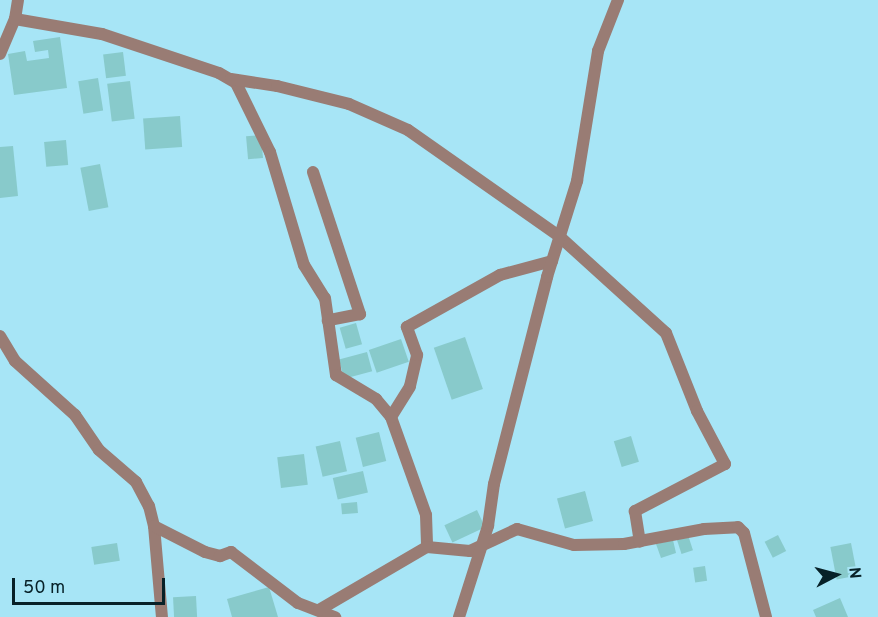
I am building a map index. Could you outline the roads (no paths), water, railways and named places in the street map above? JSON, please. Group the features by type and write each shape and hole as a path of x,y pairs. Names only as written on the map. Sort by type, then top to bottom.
{"street":[{"path":"0,54 15,20 18,0"},
{"path":"459,617 480,548 552,261 579,172 598,51 618,0"},
{"path":"15,20 102,34 231,79 277,86 349,104 408,130 560,237 666,333 697,411 725,464 634,511 640,542"},
{"path":"231,79 245,95 259,124 304,265 323,293 336,375 376,399 391,417 426,515 427,547"},
{"path":"314,172 360,314 328,320"},
{"path":"391,417 410,386 417,355 407,327 500,275 552,261"},
{"path":"0,336 15,361 75,415 99,450 136,482 149,506 154,526 162,617"},
{"path":"154,526 205,552 220,556 231,552 298,603 335,617"},
{"path":"319,610 427,547 470,551 518,529 561,544 640,542 704,529 738,527 744,533 766,617"}]}
